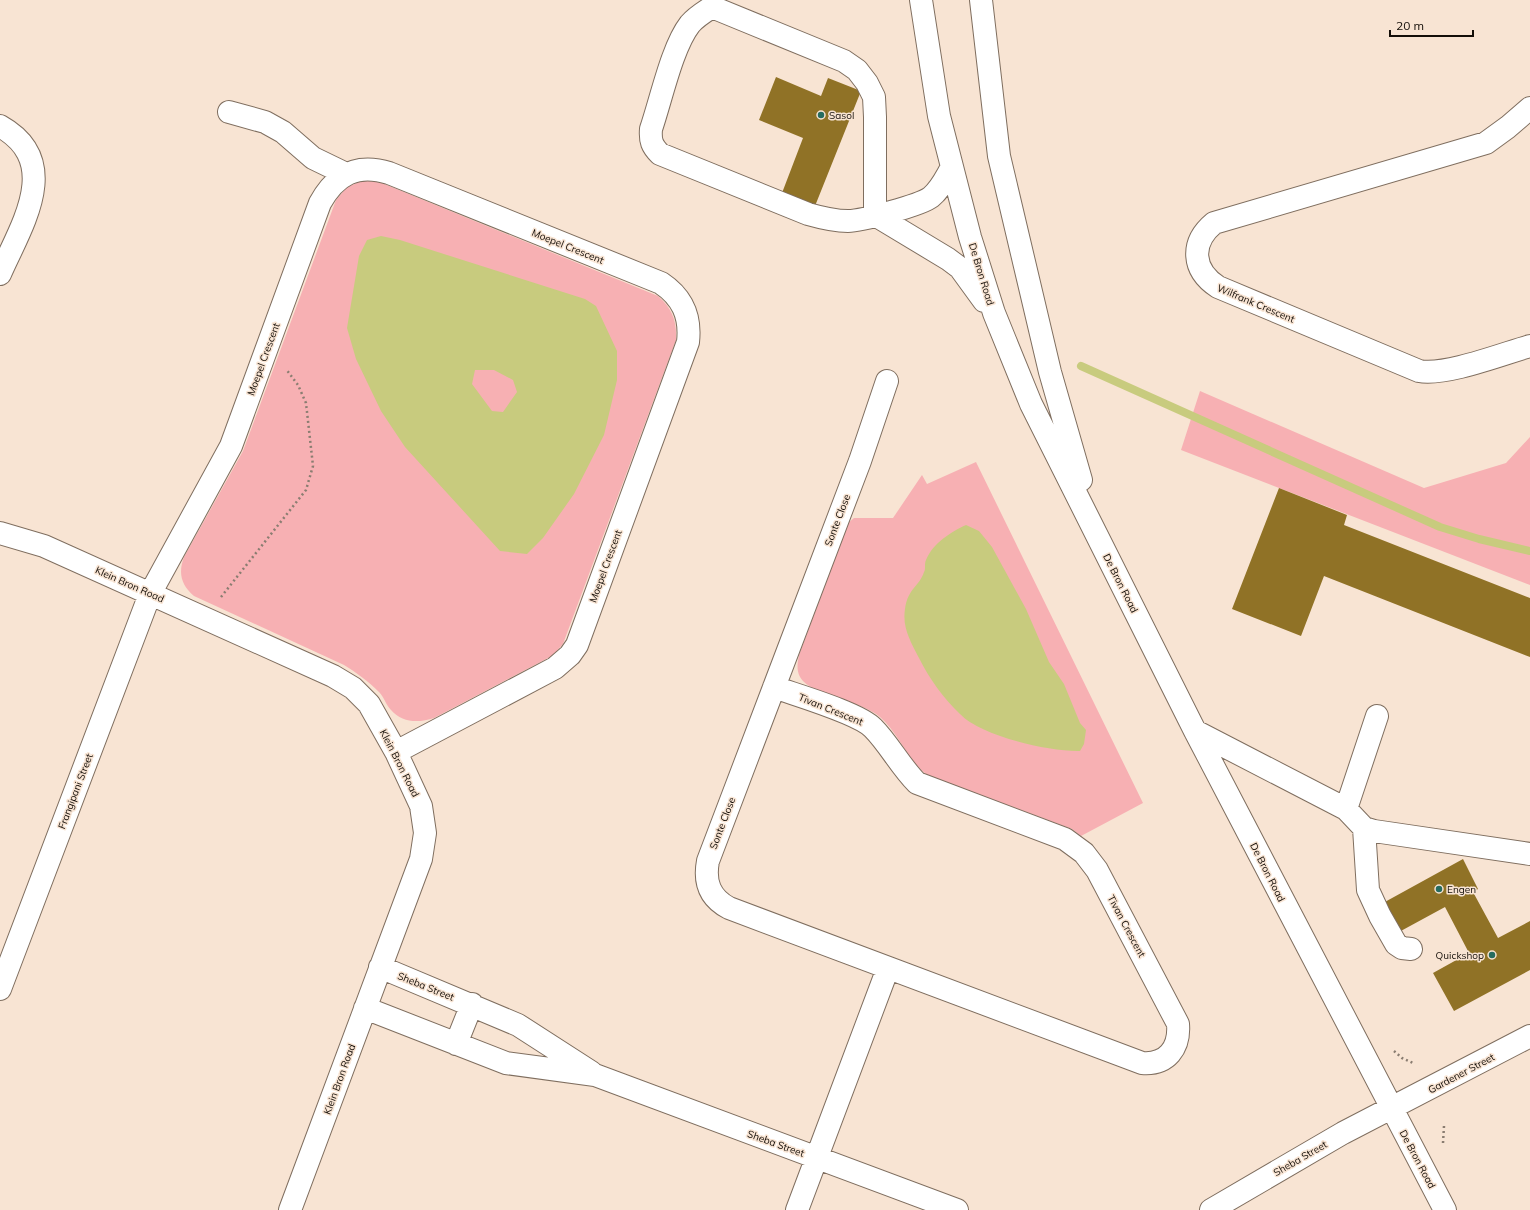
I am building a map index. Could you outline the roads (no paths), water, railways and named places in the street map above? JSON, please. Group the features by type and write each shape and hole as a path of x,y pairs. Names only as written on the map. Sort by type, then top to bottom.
{"street":[{"name":"De Bron Road","path":"921,0 939,116 970,237 994,313 1031,404 1195,731 1445,1210"},
{"name":"De Bron Road","path":"981,0 999,156 1050,372 1095,532"},
{"path":"876,216 874,97 867,83 857,70 844,61 712,3 697,16 687,28 679,43 651,129 650,139 653,148 660,154 808,214 829,220 849,221 876,216 915,205 930,198 940,188 952,167"},
{"name":"Wilfrank Crescent","path":"1530,108 1486,143 1214,223 1206,230 1200,239 1197,250 1201,272 1208,281 1218,287 1419,371 1428,373 1444,371 1530,346"},
{"path":"229,112 265,122 283,132 313,158 346,174"},
{"path":"0,126 19,140 27,151 35,178 34,192 30,205 0,274"},
{"name":"Moepel Crescent","path":"150,594 231,446 320,202 335,181 346,174 368,168 389,173 661,283 679,298 688,319 688,342 576,644 570,654 555,668 396,752"},
{"path":"876,216 934,248 960,268 994,313"},
{"name":"Sonte Close","path":"888,381 708,861 706,872 708,887 714,898 729,908 888,968"},
{"name":"Klein Bron Road","path":"0,533 44,546 334,676 353,688 369,704 396,752 422,806 425,833 420,859 290,1210"},
{"name":"Frangipani Street","path":"0,988 150,594"},
{"name":"Tivan Crescent","path":"774,687 865,721 878,734 907,774 916,783 1065,839 1084,853 1097,870 1178,1024 1179,1034 1177,1043 1167,1058 1160,1062 1142,1063 888,968"},
{"path":"1346,809 1377,716"},
{"path":"1195,731 1346,809 1364,828 1374,831 1530,854"},
{"path":"1364,828 1368,890 1396,944 1402,948 1411,949"},
{"name":"Sheba Street","path":"380,967 472,1004 518,1025 595,1075 957,1210"},
{"path":"797,1210 888,968"},
{"path":"456,1044 472,1004"},
{"name":"Sheba Street","path":"365,1008 506,1063 595,1075"},
{"name":"Gardener Street","path":"1391,1109 1530,1036"},
{"name":"Sheba Street","path":"1211,1210 1343,1133 1391,1109"}],"waterway":[{"path":"1081,366 1440,527 1479,539 1530,551"}],"place":[{"name":"Sasol","path":"821,115"},
{"name":"Engen","path":"1439,889"},
{"name":"Quickshop","path":"1492,955"}]}
